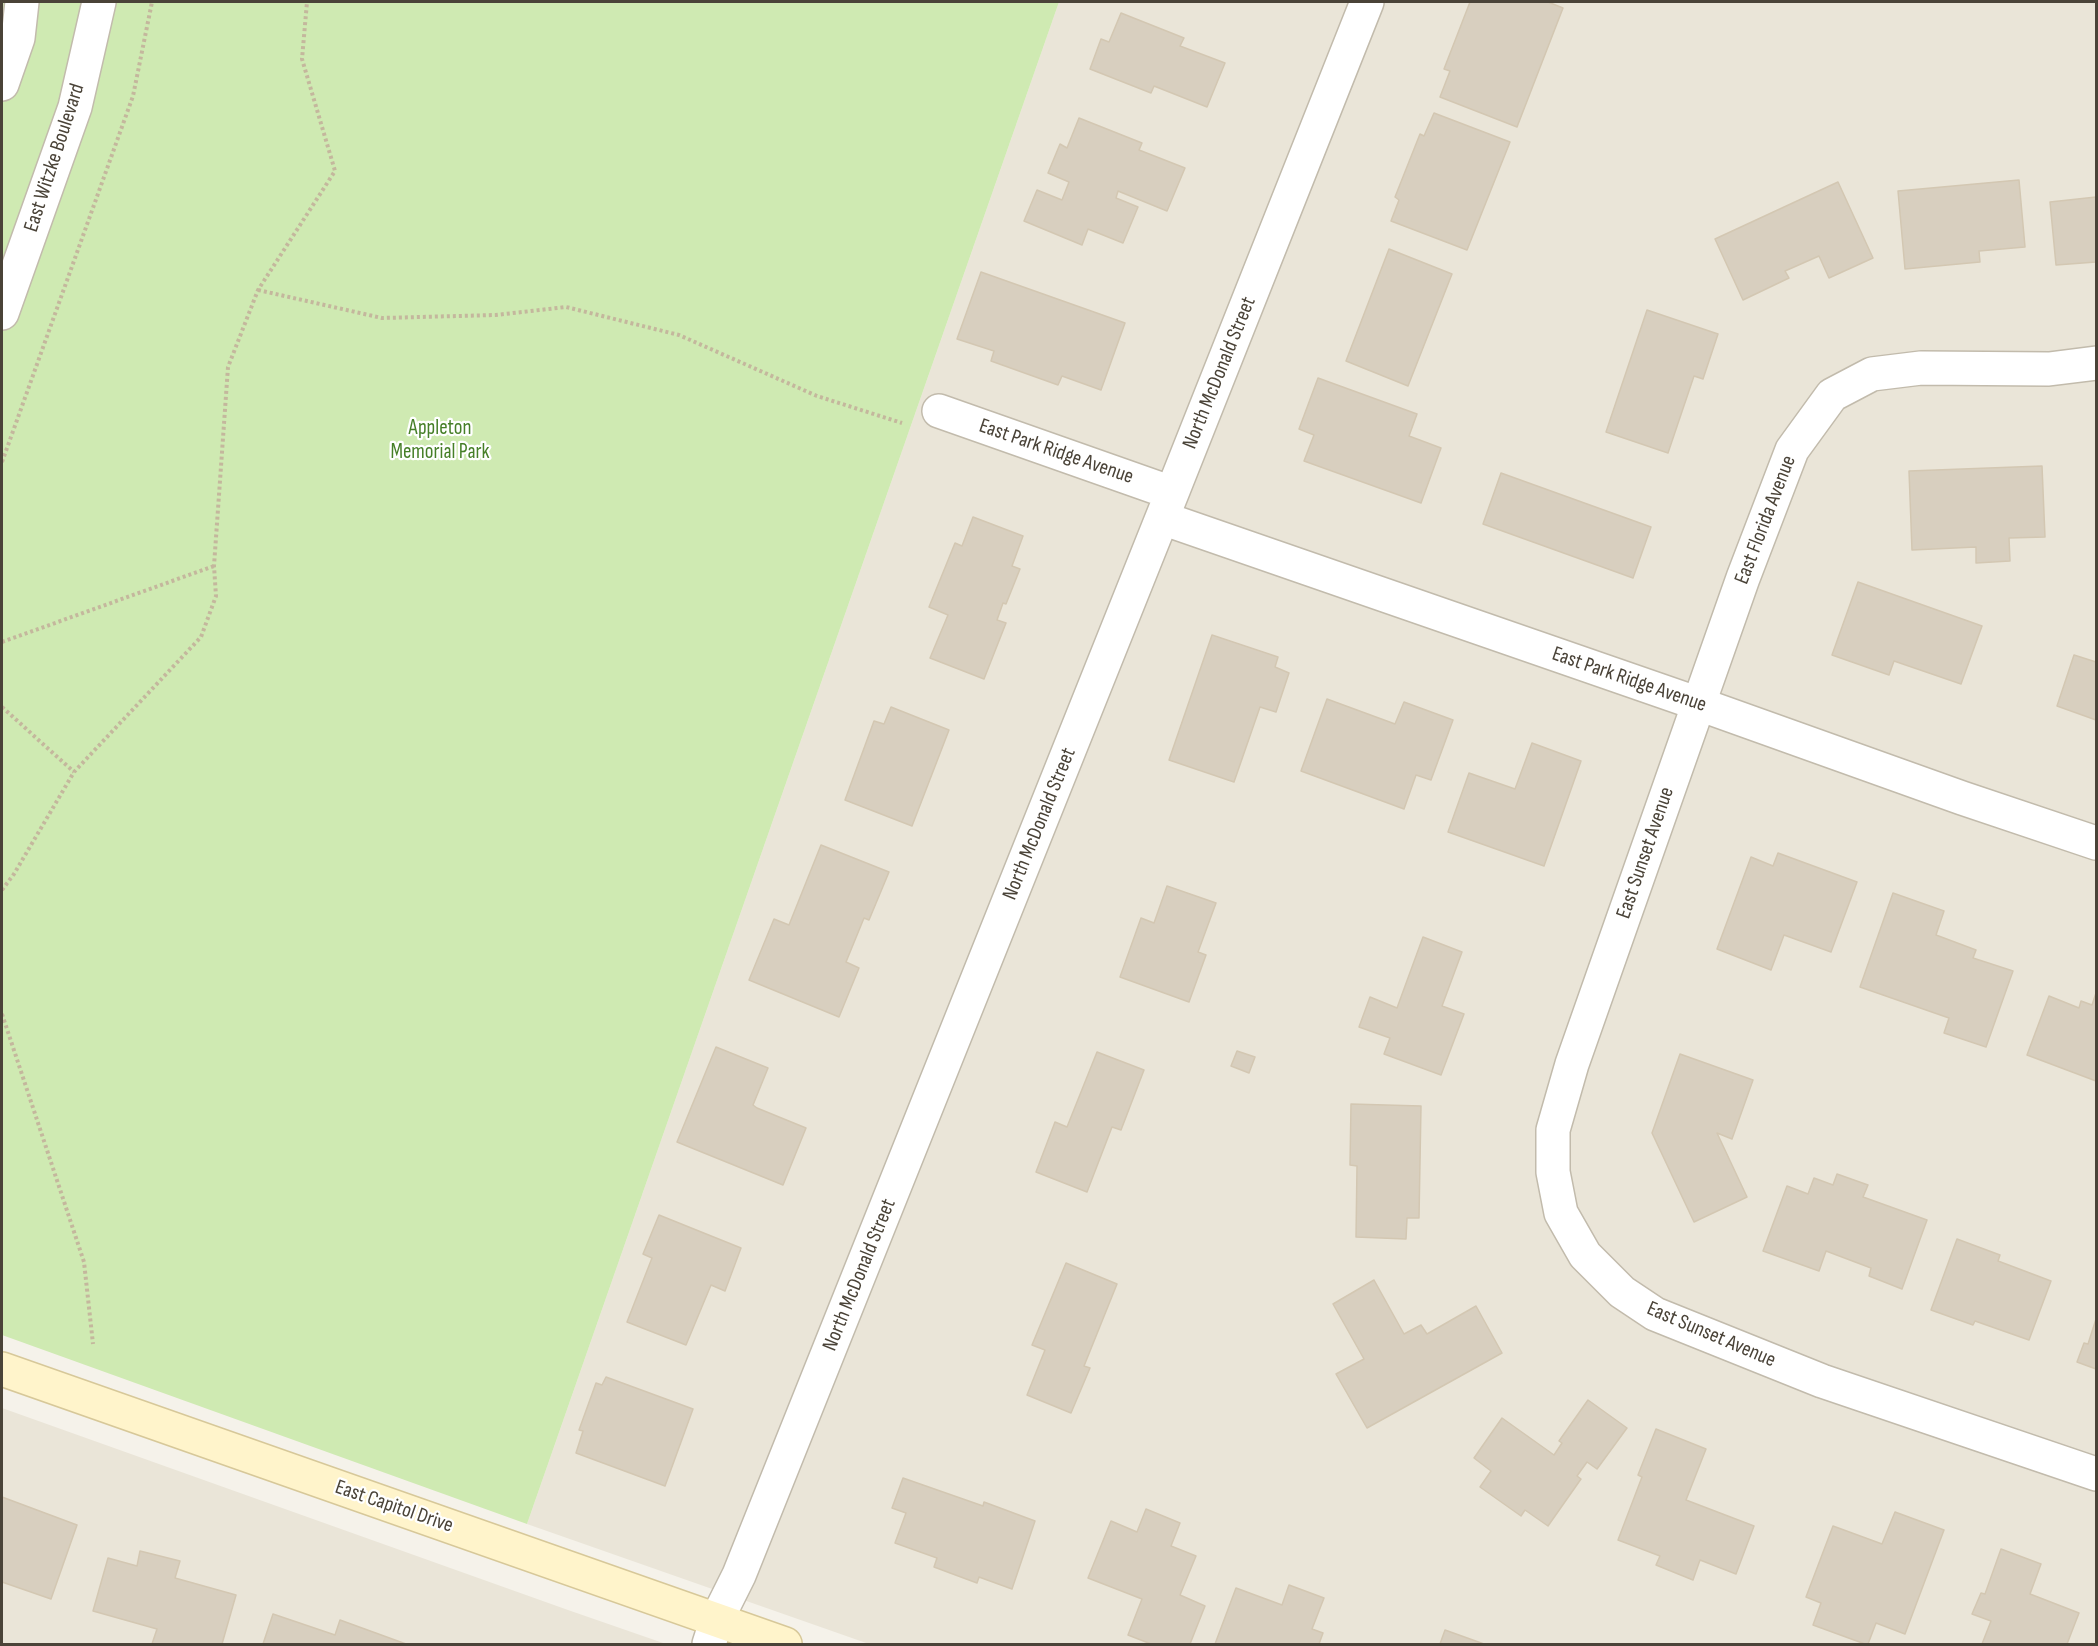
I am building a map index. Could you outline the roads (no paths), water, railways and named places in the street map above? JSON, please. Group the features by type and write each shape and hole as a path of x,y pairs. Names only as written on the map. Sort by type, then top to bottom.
{"street":[{"path":"2,84 18,38 22,2"},
{"name":"East Witzke Boulevard","path":"2,313 75,107 99,2"},
{"name":"North McDonald Street","path":"713,1632 739,1575 1367,2"},
{"name":"East Florida Avenue","path":"1699,704 1743,578 1792,450 1832,395 1872,374 1921,368 2049,369 2097,363"},
{"name":"East Park Ridge Avenue","path":"948,415 1167,505 1699,704 1962,798 2097,843"},
{"name":"East Sunset Avenue","path":"1699,704 1572,1064 1553,1130 1552,1172 1562,1213 1585,1255 1622,1292 1655,1314 1822,1381 2097,1474"},
{"name":"East Capitol Drive","path":"2,1369 713,1632 786,1644"}],"park label":[{"name":"Appleton Memorial Park","path":"440,441"}]}
